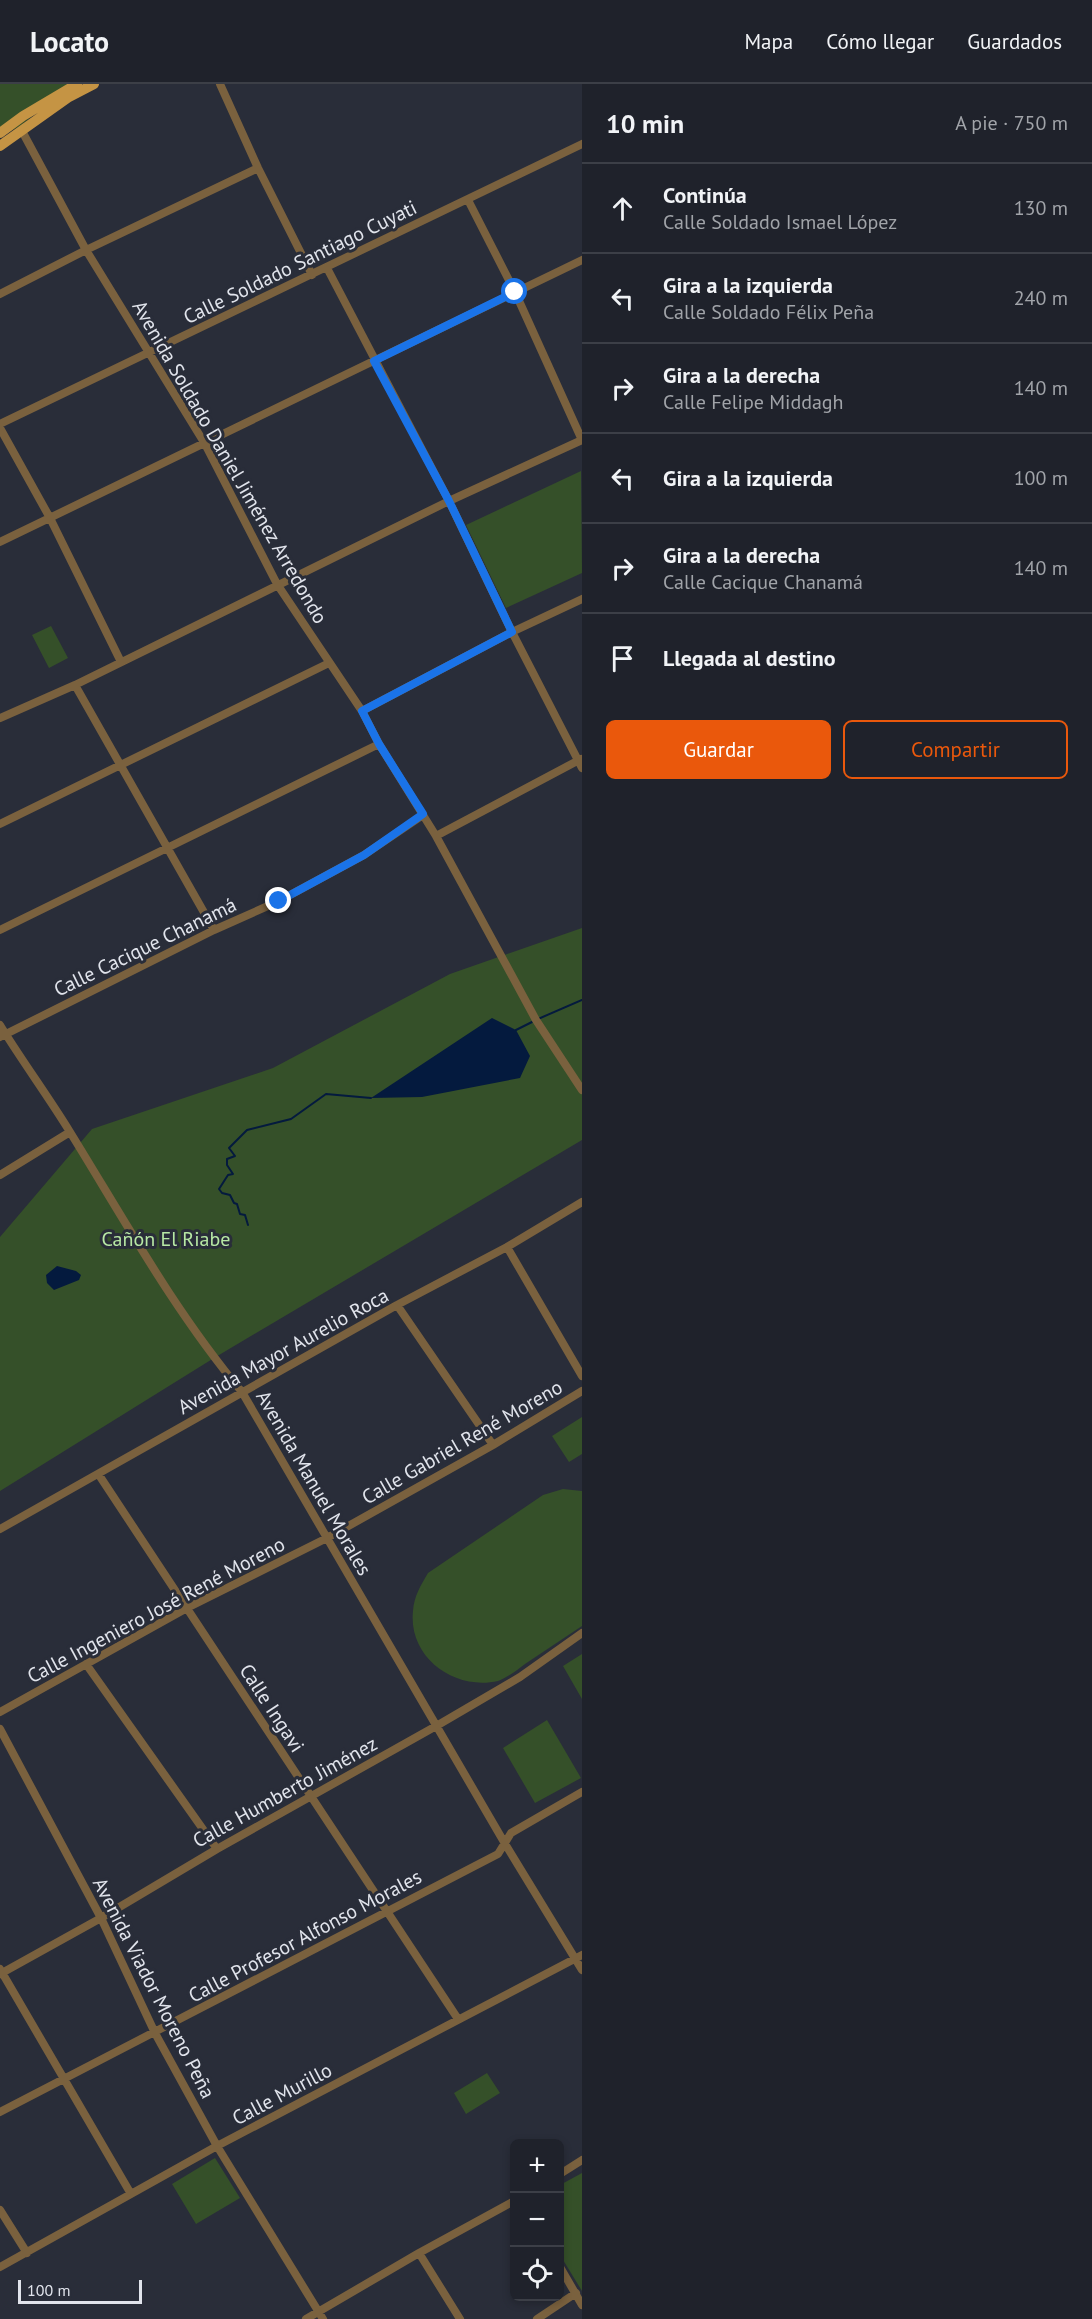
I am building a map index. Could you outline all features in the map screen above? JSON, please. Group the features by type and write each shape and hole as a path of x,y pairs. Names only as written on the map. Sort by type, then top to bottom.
{"main road":[{"path":"0,133 23,116 77,84"},
{"path":"0,146 69,97 94,84"}],"street":[{"path":"219,84 312,275"},
{"name":"Avenida Soldado Daniel Jiménez Arredondo","path":"22,131 86,250 205,444 277,584 362,711 379,744 436,836 536,1020 582,1090"},
{"name":"Calle Soldado Santiago Cuyati","path":"0,426 582,144"},
{"path":"0,294 258,168"},
{"path":"0,718 75,685 277,584 582,440 515,292 468,200"},
{"path":"0,542 582,260"},
{"path":"327,268 449,501 512,632 580,763 436,836"},
{"path":"0,426 50,518 121,662"},
{"path":"362,711 512,632 582,599"},
{"path":"0,824 329,663"},
{"path":"75,685 214,930"},
{"path":"0,930 379,744"},
{"name":"Calle Cacique Chanamá","path":"3,1035 214,930 279,901 364,855 423,814"},
{"name":"Avenida Manuel Morales","path":"0,1024 3,1035 70,1132 164,1287 214,1359 242,1392 438,1725 504,1842 578,1958 582,1970"},
{"path":"0,1175 70,1132"},
{"name":"Avenida Mayor Aurelio Roca","path":"0,1529 397,1305 507,1247 582,1202"},
{"path":"507,1247 582,1376"},
{"path":"397,1305 493,1445"},
{"name":"Calle Gabriel René Moreno","path":"327,1538 493,1445 582,1391"},
{"name":"Calle Ingavi","path":"99,1475 458,2019"},
{"name":"Calle Ingeniero José René Moreno","path":"0,1712 187,1608 327,1538"},
{"name":"Calle Humberto Jiménez","path":"1,1972 101,1918 217,1849 438,1725 520,1677 582,1633"},
{"path":"86,1664 217,1849"},
{"name":"Avenida Viador Moreno Peña","path":"0,1729 101,1918 155,2033 218,2146 321,2315"},
{"name":"Calle Profesor Alfonso Morales","path":"0,2112 498,1854 511,1833 582,1792"},
{"name":"Calle Murillo","path":"0,2267 218,2146 578,1958"},
{"path":"1,1972 131,2194"},
{"path":"564,2171 582,2160"},
{"path":"306,2319 321,2315 419,2253 510,2203"},
{"path":"0,2210 27,2253"},
{"path":"419,2253 460,2319"},
{"path":"564,2274 582,2305"},
{"path":"537,2319 576,2294"}],"green space":[{"path":"0,84 72,84 20,126 0,137"},
{"path":"581,471 582,573 506,608 466,525"},
{"path":"51,626 68,658 49,668 32,635"},
{"name":"Cañón El Riabe","path":"582,928 582,1140 214,1358 0,1491 0,1237 92,1129 273,1068 450,974"},
{"path":"582,1417 582,1454 569,1462 552,1436"},
{"path":"563,1489 582,1491 582,1626 512,1674 498,1681 482,1683 451,1676 426,1656 413,1628 415,1600 428,1573 543,1495"},
{"path":"582,1654 582,1699 563,1666"},
{"path":"547,1720 581,1778 535,1803 503,1748"},
{"path":"487,2073 500,2093 466,2114 454,2093"},
{"path":"215,2158 240,2198 196,2224 172,2184"},
{"path":"582,2173 582,2291 564,2262 564,2183"}],"water":[{"path":"492,1018 516,1030 530,1056 520,1078 422,1097 371,1098"},
{"path":"57,1266 76,1271 81,1275 79,1280 54,1290 47,1283 46,1275"}],"waterway":[{"path":"538,1019 582,1000"},
{"path":"516,1030 532,1022"},
{"path":"248,1225 245,1215 240,1214 237,1204 230,1195 222,1193 219,1189 228,1175 233,1174 227,1165 227,1159 235,1156 229,1148 247,1130 291,1119 326,1094 371,1098"}],"route":[{"path":"279,901 364,855 423,814 379,744 362,711 512,632 449,501 374,361 515,292"}]}
